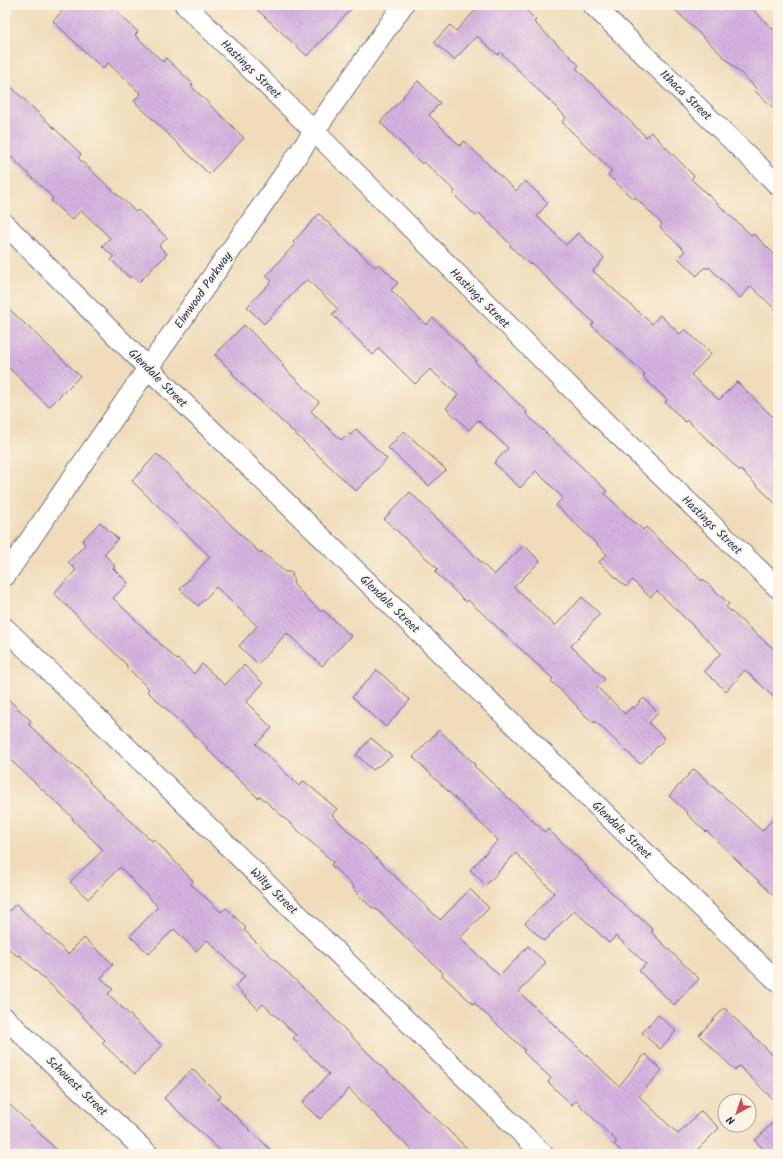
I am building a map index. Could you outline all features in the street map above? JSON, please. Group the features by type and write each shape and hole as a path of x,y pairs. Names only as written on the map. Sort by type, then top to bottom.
{"street":[{"name":"Hastings Street","path":"185,5 314,131 607,424 778,588"},
{"name":"Elmwood Parkway","path":"5,576 148,368 403,5"},
{"name":"Ithaca Street","path":"594,5 778,184"},
{"name":"Glendale Street","path":"5,224 148,368 778,982"},
{"name":"Wilty Street","path":"5,628 543,1154"},
{"name":"Schouest Street","path":"5,1018 148,1154"}],"building":[{"path":"68,5 110,5 138,32 135,35 163,62 166,58 193,84 191,86 244,138 209,174 134,101 141,94 108,63 103,69 53,21"},
{"path":"252,5 355,5 307,56"},
{"path":"480,5 521,5 536,20 534,22 579,65 576,68 591,83 646,137 651,132 694,176 691,179 752,236 754,234 778,258 778,312 751,286 740,298 709,267 707,269 705,267 697,276 678,258 685,251 660,227 662,224 635,197 633,199 608,175 612,171 562,122 566,117 500,52 498,55 477,36 454,60 434,42 450,25 456,31"},
{"path":"670,5 748,5 778,34 778,112 755,91 757,89"},
{"path":"5,81 81,154 78,158 136,212 138,210 167,238 159,246 167,254 139,282 132,276 130,278 111,260 114,257 102,246 110,238 81,210 72,220 51,201 53,198 5,151"},
{"path":"418,81 440,103 429,115 460,146 464,141 516,191 525,181 548,203 537,216 566,245 578,233 604,258 593,271 652,324 660,315 680,334 685,329 711,354 691,375 719,400 737,382 778,422 778,506 687,420 685,422 665,402 667,400 643,377 645,374 591,325 594,323 531,263 529,264 510,246 511,245 479,213 476,216 453,194 455,191 424,162 422,164 380,122"},
{"path":"319,214 375,267 379,264 398,283 391,290 426,325 433,318 477,361 475,362 527,412 526,414 607,491 605,494 636,524 643,530 646,527 702,581 703,579 729,604 726,607 778,653 778,701 745,670 726,691 704,671 721,653 657,591 650,597 632,580 626,587 599,562 607,554 556,505 563,498 536,471 520,488 494,463 508,448 478,420 469,430 446,408 458,395 430,369 415,384 379,348 373,355 332,314 338,309 307,279 264,324 247,307 272,281 266,276 295,244 293,242"},
{"path":"5,305 80,376 49,407 5,364"},
{"path":"244,325 284,364 282,366 319,402 311,411 341,440 348,433 351,435 356,429 387,459 356,491 240,382 232,373 233,372 215,355"},
{"path":"404,431 446,470 429,486 388,448"},
{"path":"157,454 260,553 261,551 285,572 292,572 294,585 321,612 323,610 351,636 322,666 287,633 258,664 239,646 257,626 216,587 198,606 180,589 210,557 132,481"},
{"path":"410,492 494,575 524,545 540,561 514,587 555,626 582,597 600,614 571,646 605,679 597,687 625,714 632,707 634,708 644,698 658,713 649,723 665,739 640,764 595,721 594,723 577,708 578,707 551,681 553,679 468,600 466,602 435,572 438,569 384,519"},
{"path":"100,522 118,539 104,554 115,566 113,568 128,583 113,598 177,660 178,659 194,674 202,664 225,685 244,665 263,683 246,702 272,728 256,744 299,786 304,781 337,809 332,815 440,920 470,889 489,908 460,938 500,976 528,946 546,963 519,992 619,1086 645,1054 662,1070 639,1096 678,1134 701,1111 717,1126 717,1130 696,1151 699,1154 624,1154 614,1144 617,1142 576,1101 572,1105 548,1082 551,1078 523,1052 525,1050 442,975 443,973 353,889 354,887 331,865 333,862 260,796 258,798 206,748 207,747 147,691 149,689 126,666 127,665 54,593 76,570 68,562 85,545 82,541"},
{"path":"377,670 410,700 386,727 352,697"},
{"path":"5,696 31,721 28,724 73,766 74,765 90,781 89,782 152,841 154,839 193,881 191,884 221,912 226,908 246,928 244,930 256,942 376,1061 473,1154 416,1154 349,1089 320,1119 302,1103 329,1074 293,1038 296,1035 263,1004 258,1009 235,986 245,976 207,940 196,951 174,929 149,954 130,936 158,907 120,867 88,899 70,882 103,850 72,819 73,818 5,755"},
{"path":"439,730 475,764 474,766 545,832 548,829 588,868 587,869 636,916 637,915 653,930 651,932 699,979 674,1005 639,971 646,964 616,936 609,943 574,910 544,941 525,923 554,893 516,853 486,885 470,870 498,840 413,757"},
{"path":"371,738 392,756 373,770 356,755"},
{"path":"694,769 762,831 778,814 778,900 669,796"},
{"path":"16,904 68,954 84,938 113,964 101,978 113,989 108,994 162,1046 135,1074 102,1043 105,1040 69,1002 19,955 17,956 5,945 5,915"},
{"path":"724,1008 778,1060 778,1104 739,1066 735,1070 699,1035"},
{"path":"658,1015 676,1031 660,1049 642,1033"},
{"path":"192,1069 221,1096 218,1099 275,1154 224,1154 164,1098"},
{"path":"5,1100 61,1154 5,1154"},
{"path":"778,1117 778,1154 769,1154 755,1141"}]}
